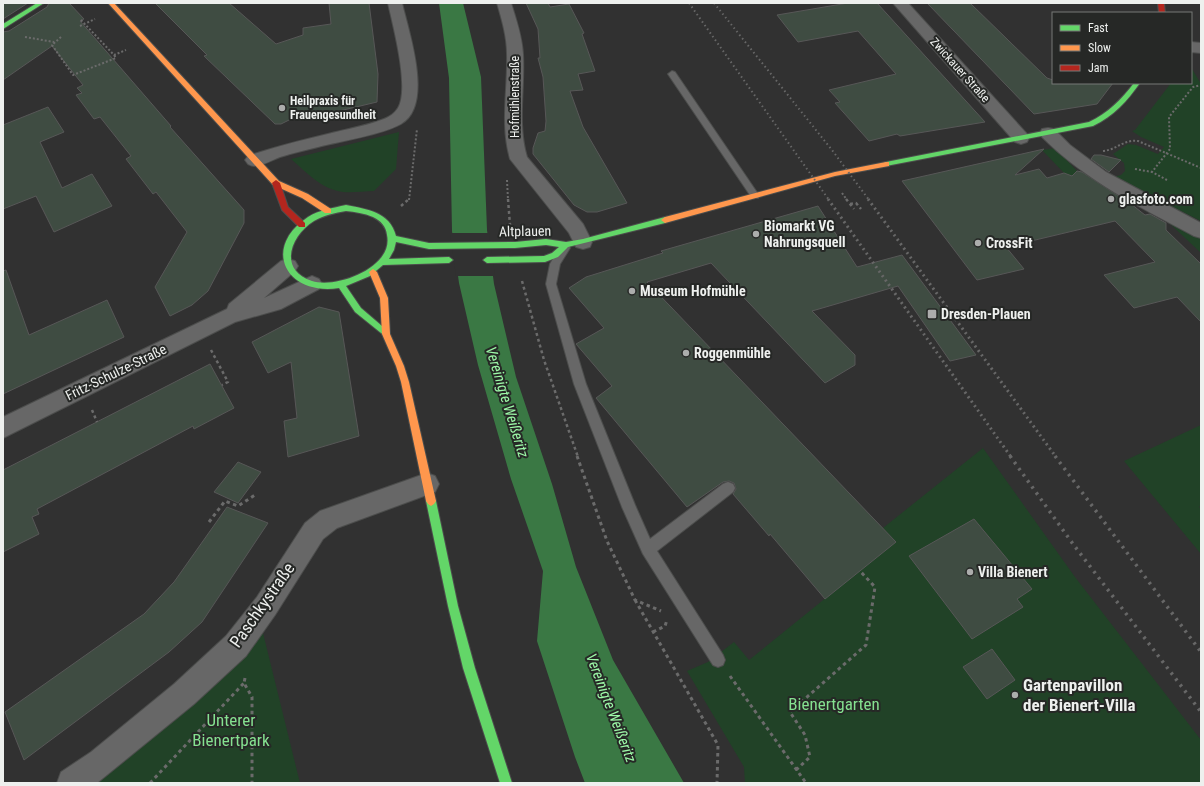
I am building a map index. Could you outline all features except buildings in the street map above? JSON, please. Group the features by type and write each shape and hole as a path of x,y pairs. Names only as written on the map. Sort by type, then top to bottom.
{"main road":[{"path":"3,27 41,3"},
{"path":"111,3 276,183 305,196 328,211"},
{"path":"575,243 835,174 1077,128 1102,120 1117,109 1136,84"},
{"path":"276,183 285,208 302,226"},
{"path":"346,208 363,208 376,214 389,224 394,239 391,251 384,262 373,272 358,280 341,285 312,284 296,276 288,266 286,252 291,238 302,226 328,211 346,208"},
{"name":"Altplauen","path":"394,239 412,244 429,246 515,245 546,242 575,243"},
{"name":"Altplauen","path":"481,260 545,259 575,243"},
{"path":"384,262 458,260"},
{"path":"373,272 384,298 386,334 400,366 405,382 453,606 469,668 506,783"},
{"path":"341,285 358,310 386,334"}],"street":[{"path":"254,160 277,152 377,128 392,122 400,116 407,107 409,82 396,3"},
{"name":"Hofmühlenstraße","path":"504,3 511,24 515,53 515,150 519,159 576,229 575,243"},
{"name":"Zwickauer Straße","path":"900,3 1020,138"},
{"path":"1048,133 1057,144 1090,171 1201,231"},
{"name":"Fritz-Schulze-Straße","path":"229,316 288,266"},
{"name":"Fritz-Schulze-Straße","path":"3,428 229,316 274,302 312,284"},
{"name":"Paschkystraße","path":"72,783 101,762 184,694 236,646 266,606 314,531 329,519 427,484"}],"lane":[{"path":"672,74 755,196"},
{"path":"575,243 555,264 551,284 580,384 629,507 648,549 718,660"},
{"path":"648,549 728,488"}],"path":[{"path":"80,26 95,19"},
{"path":"54,42 52,45 73,75 116,58 81,20"},
{"path":"21,36 54,42 61,37"},
{"path":"114,55 127,50"},
{"path":"1152,172 1170,149 1169,117 1193,87 1201,85"},
{"path":"399,207 410,200 417,125"},
{"path":"1108,151 1123,141 1130,139 1201,168"},
{"path":"1137,170 1152,172 1167,180"},
{"path":"839,189 854,209"},
{"path":"850,204 856,202 862,210"},
{"path":"510,213 510,218"},
{"path":"522,279 544,360 607,541 635,600 718,745 717,783"},
{"path":"211,349 228,382 222,385"},
{"path":"92,409 97,422"},
{"path":"209,522 225,501 238,506 255,495"},
{"path":"796,770 810,758 805,735 790,712 866,645 875,587 860,571"},
{"path":"635,600 669,614 692,620"},
{"path":"653,632 665,626 669,614"},
{"path":"718,660 806,783"},
{"path":"150,783 244,683 247,671"},
{"path":"244,683 252,697 252,783"}],"green space":[{"path":"1192,69 1201,84 1201,221 1113,177 1121,175 1125,171 1124,163 1113,154 1128,144 1136,145 1158,154 1164,147 1141,137 1132,131 1135,130 1170,84 1192,84"},
{"path":"399,132 396,169 374,191 343,192 335,190 321,184 291,159"},
{"path":"1055,148 1077,171 1072,176 1064,173 1042,150"},
{"path":"1163,217 1201,238 1201,253 1166,220"},
{"path":"1201,425 1201,505 1199,507 1201,509 1201,554 1124,461"},
{"name":"Bienertgarten","path":"983,448 1075,577 1201,740 1201,783 745,783 744,767 687,671 708,662 734,642 749,660 895,542 883,528"},
{"name":"Unterer Bienertpark","path":"263,633 300,783 84,783"}],"water":[{"name":"Vereinigte Weißeritz","path":"439,3 463,3 481,77 487,230 494,284 516,377 552,484 576,567 613,660 684,783 585,783 537,641 543,571 511,479 478,365 459,283 452,231 449,78"}],"pier":[{"path":"450,233 489,233 495,276 456,276"}],"railway":[{"path":"689,3 829,200"},
{"path":"714,3 832,150 869,200"},
{"path":"828,199 1011,457"},
{"path":"868,199 1056,457"},
{"path":"1010,456 1073,544 1201,712"},
{"path":"1055,456 1201,652"}],"traffic: fast":[{"path":"3,27 41,3"},
{"path":"886,164 1091,124 1117,107 1136,84"},
{"path":"346,208 369,212 376,215 387,224 390,230 392,245 386,257 367,274 343,284 330,286 317,285 305,281 294,274 289,267 287,260 287,252 293,236 299,229 315,217 346,208"},
{"path":"394,239 429,246 515,245 546,242 566,245 583,242 665,220"},
{"path":"487,260 545,259 555,255 566,245"},
{"path":"384,262 449,260"},
{"path":"341,285 358,310 386,334"},
{"path":"431,501 453,606 469,668 506,783"}],"traffic: slow":[{"path":"111,3 276,183 305,196 328,211"},
{"path":"665,220 835,174 886,164"},
{"path":"373,272 384,298 386,334 400,366 405,382 431,501"}],"traffic: jam":[{"path":"1161,3 1162,12"},
{"path":"276,183 285,208 302,225"}],"place":[{"name":"Heilpraxis für Frauengesundheit","path":"282,108"},
{"name":"glasfoto.com","path":"1111,199"},
{"name":"Biomarkt VG Nahrungsquell","path":"756,234"},
{"name":"CrossFit","path":"978,243"},
{"name":"Museum Hofmühle","path":"632,291"},
{"name":"Dresden-Plauen","path":"932,314"},
{"name":"Roggenmühle","path":"686,353"},
{"name":"Villa Bienert","path":"970,572"},
{"name":"Gartenpavillon der Bienert-Villa","path":"1015,695"}]}
